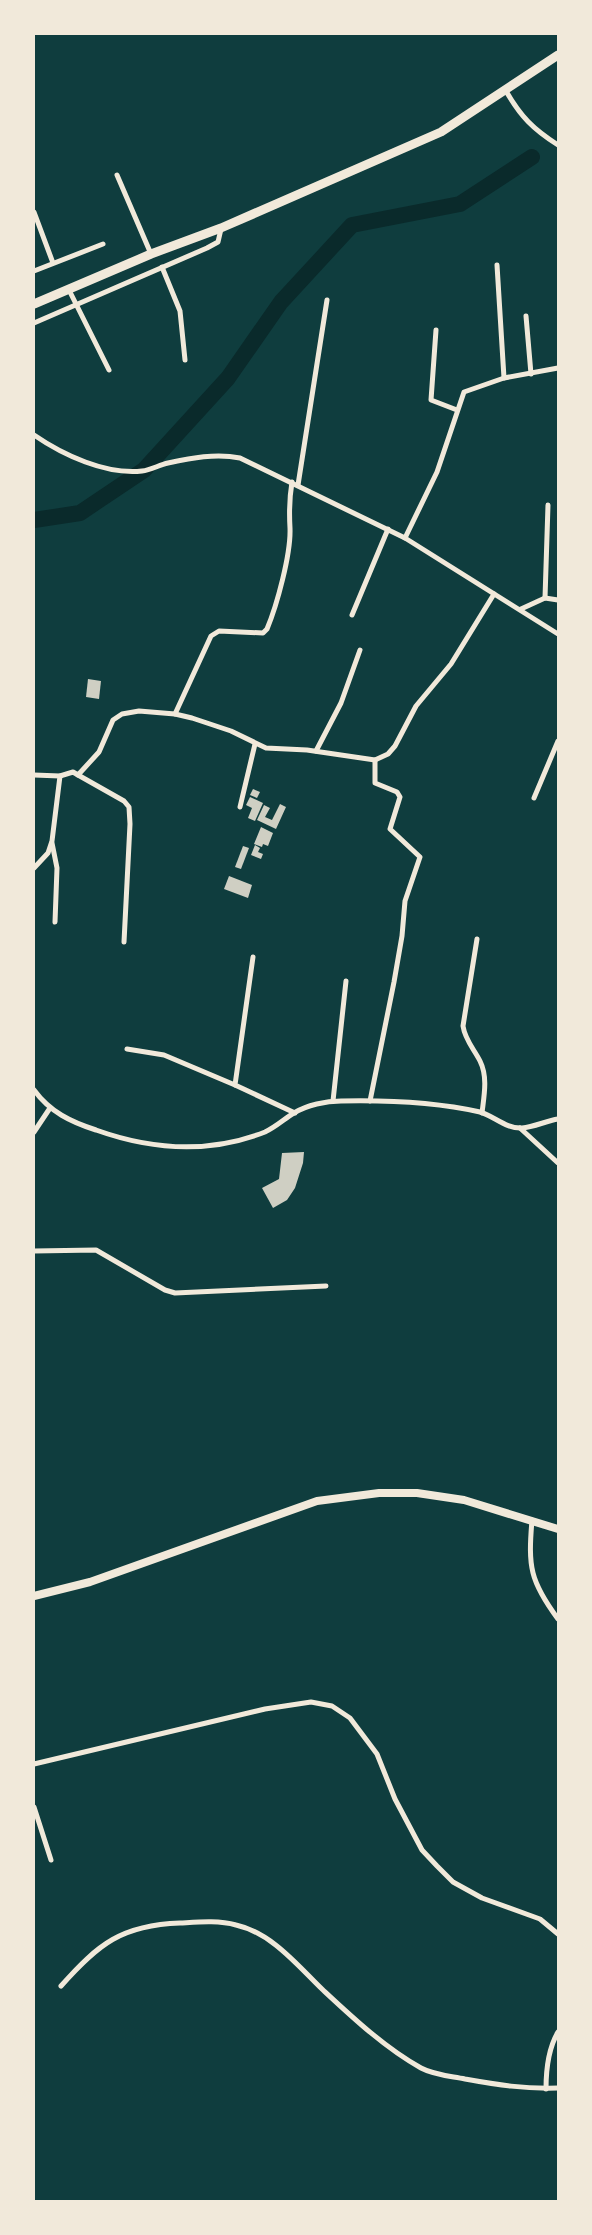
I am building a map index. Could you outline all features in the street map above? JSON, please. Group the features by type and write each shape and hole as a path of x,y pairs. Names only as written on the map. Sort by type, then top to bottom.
{"main road":[{"path":"34,304 151,254 222,228 440,132 506,91 558,55"}],"street":[{"path":"506,91 518,112 532,127 558,145"},
{"path":"117,175 151,254"},
{"path":"34,212 53,263"},
{"path":"34,323 218,242 222,228"},
{"path":"34,271 103,244"},
{"path":"497,265 504,378"},
{"path":"162,267 180,312 185,360"},
{"path":"69,290 110,370"},
{"path":"175,714 211,636 219,632 263,633 267,629 284,571 289,536 288,516 327,300"},
{"path":"526,316 531,374"},
{"path":"436,330 431,400 457,410"},
{"path":"405,538 437,472 464,392 504,378 558,368"},
{"path":"34,435 51,446 102,467 128,471 144,470 166,463 215,455 240,458 405,538 521,609 558,634"},
{"path":"546,598 548,504"},
{"path":"352,615 388,529"},
{"path":"78,775 99,752 113,720 122,714 139,711 175,714 231,731 255,744 281,750 316,751 375,760 388,754 395,746 416,706 448,669 494,594"},
{"path":"521,609 546,598 558,600"},
{"path":"316,751 341,703 360,650"},
{"path":"534,798 558,741"},
{"path":"240,807 255,744"},
{"path":"370,1101 398,964 405,901 420,857 390,829 400,797 397,792 375,783 375,760"},
{"path":"34,775 60,776 73,772 124,801 129,807 130,824 124,942"},
{"path":"34,868 48,853 52,841 60,776"},
{"path":"52,841 57,868 55,922"},
{"path":"477,939 463,1026 466,1038 481,1062 485,1077 482,1113"},
{"path":"235,1085 253,957"},
{"path":"333,1101 346,981"},
{"path":"126,1049 172,1057 209,1076 235,1085 295,1113"},
{"path":"34,1090 50,1108 70,1121 106,1134 152,1146 178,1148 206,1147 265,1132 295,1113 333,1101 439,1105 482,1113 508,1126 520,1128 558,1119"},
{"path":"34,1132 50,1108"},
{"path":"520,1128 558,1163"},
{"path":"34,1251 96,1250 165,1290 175,1292 326,1286"},
{"path":"34,1596 90,1582 317,1501 379,1493 417,1493 464,1500 532,1519 558,1529"},
{"path":"532,1519 529,1557 539,1593 558,1619"},
{"path":"34,1764 265,1709 311,1702 332,1706 350,1718 377,1754 395,1799 422,1850 437,1866 453,1882 482,1898 540,1919 558,1934"},
{"path":"34,1807 52,1860"},
{"path":"61,1986 82,1962 108,1940 138,1928 208,1921 237,1925 258,1934 294,1960 323,1990 362,2024 396,2052 422,2068 442,2075 510,2088 558,2088"},
{"path":"546,2089 548,2061 552,2042 558,2032"}],"building":[{"path":"88,679 101,681 99,699 86,697"},
{"path":"253,789 260,792 257,798 250,795"},
{"path":"250,797 263,803 255,821 248,818 252,808 246,805"},
{"path":"280,804 286,807 276,829 257,820 264,805 270,808 265,817 272,820"},
{"path":"261,827 273,833 268,846 263,844 262,847 254,844"},
{"path":"255,845 260,848 258,852 263,854 261,859 251,855"},
{"path":"243,846 249,848 241,869 235,867"},
{"path":"229,876 252,885 248,898 224,889"},
{"path":"304,1152 303,1163 295,1188 287,1200 273,1208 262,1188 279,1179 282,1153"}],"waterway":[{"path":"34,520 80,513 144,470 228,378 281,302 352,225 460,204 532,157"}]}
